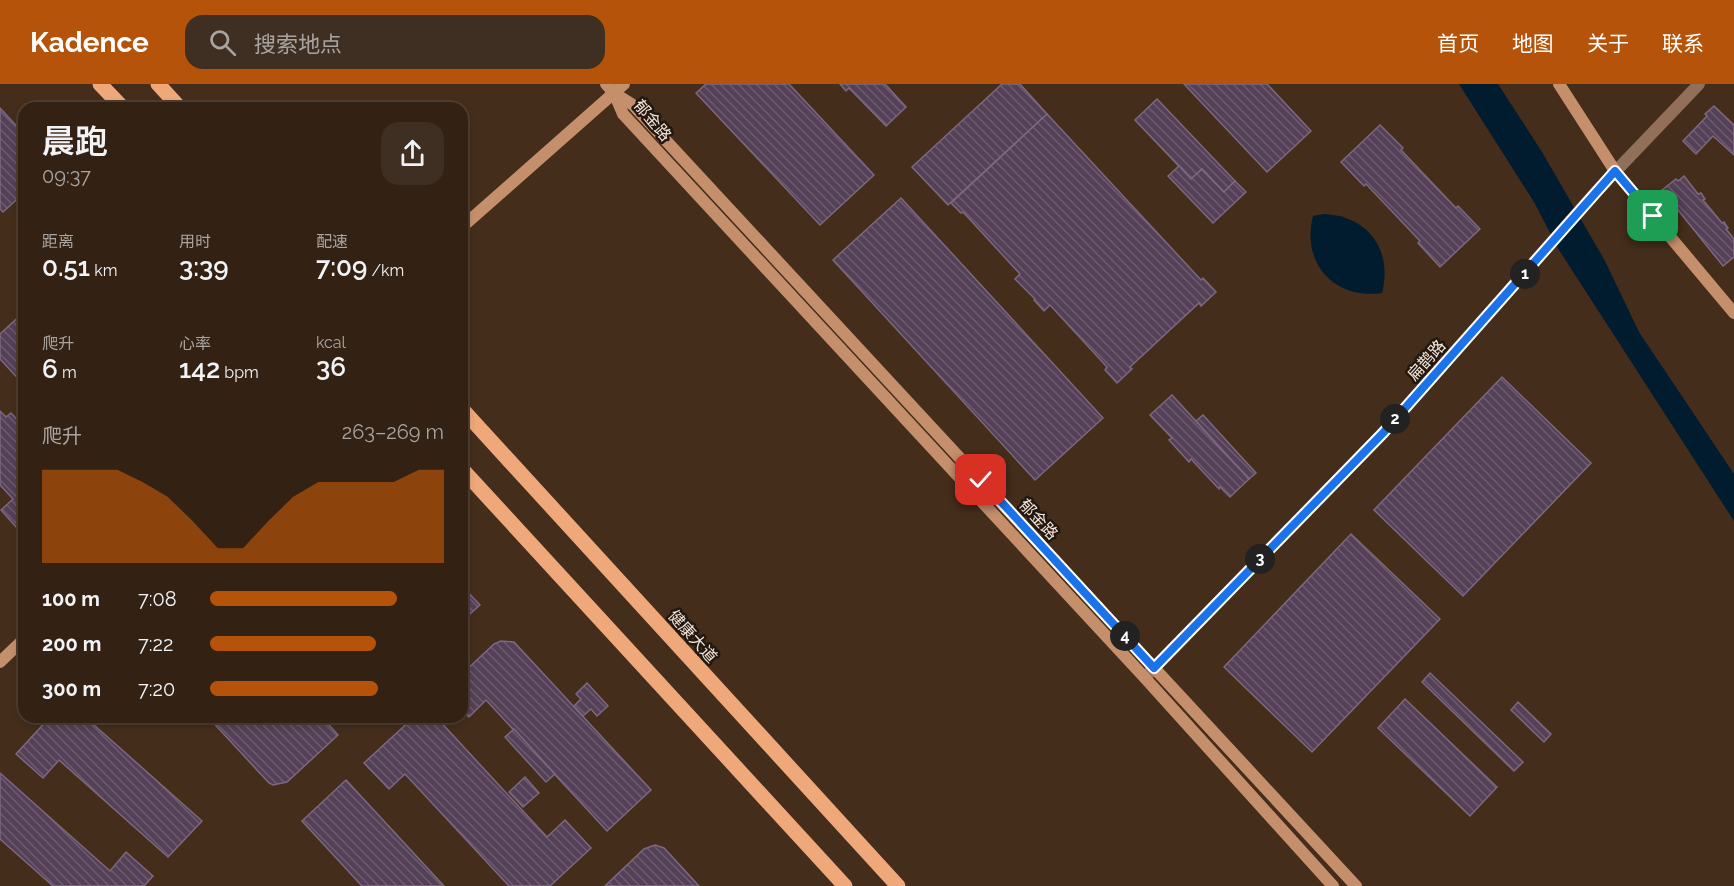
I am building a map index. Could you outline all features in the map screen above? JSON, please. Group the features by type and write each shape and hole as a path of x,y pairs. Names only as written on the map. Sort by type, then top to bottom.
{"main road":[{"path":"100,84 117,102"},
{"path":"158,84 174,102"},
{"name":"健康大道","path":"468,416 898,886"},
{"path":"468,476 845,886"}],"street":[{"path":"468,220 610,88 624,84"},
{"path":"1559,84 1615,171 1734,314"},
{"name":"扁鹊路","path":"1144,678 1383,433 1595,193 1699,84"},
{"name":"郁金路","path":"610,88 633,105 1356,886"},
{"name":"郁金路","path":"610,88 623,114 1333,886"},
{"path":"0,662 18,645"}],"water":[{"path":"1459,84 1498,84 1542,152 1605,261 1639,332 1734,474 1734,521 1559,250 1534,202"},
{"path":"1324,214 1340,216 1353,221 1374,238 1384,263 1382,293 1365,294 1349,291 1325,275 1312,249 1311,233 1313,216"}],"building":[{"path":"706,84 789,84 874,175 820,225 696,93"},
{"path":"840,84 885,84 906,107 886,126 849,88 846,91"},
{"path":"1002,84 1020,84 1047,114 948,205 912,167"},
{"path":"1184,84 1267,84 1311,131 1267,172"},
{"path":"1157,99 1235,181 1224,192 1202,169 1191,179 1135,120"},
{"path":"1714,106 1734,125 1734,155 1713,136 1696,154 1683,141"},
{"path":"0,108 18,128 18,198 3,212 0,209"},
{"path":"1047,114 1201,280 1203,278 1216,292 1201,306 1199,303 1130,367 1132,369 1117,383 1105,370 1107,367 1050,305 1044,311 1015,279 1020,274 963,212 961,213 951,203"},
{"path":"1380,125 1456,208 1458,206 1480,229 1440,267 1418,243 1420,241 1366,184 1364,186 1341,162"},
{"path":"1179,166 1191,179 1202,169 1224,192 1235,181 1246,192 1213,223 1168,176"},
{"path":"1684,176 1698,194 1701,193 1705,199 1703,200 1722,223 1724,222 1728,228 1726,229 1734,239 1734,257 1723,266 1662,190"},
{"path":"901,198 1103,418 1035,480 833,260"},
{"path":"18,318 18,378 0,359 0,334"},
{"path":"1502,377 1591,463 1463,596 1374,510"},
{"path":"1172,395 1249,479 1230,497 1220,487 1219,489 1191,459 1189,462 1169,440 1172,438 1150,415"},
{"path":"0,411 6,417 11,413 18,421 18,529 1,510 13,499 0,485"},
{"path":"1203,415 1256,473 1249,479 1196,421"},
{"path":"1351,534 1440,619 1312,752 1224,667"},
{"path":"468,592 480,605 468,616"},
{"path":"501,641 514,642 651,790 607,831 486,700 468,716 468,668 494,644"},
{"path":"1430,673 1523,762 1514,771 1422,682"},
{"path":"587,683 608,706 597,716 591,709 583,716 574,706 581,699 576,694"},
{"path":"1405,699 1497,787 1470,816 1378,728"},
{"path":"1518,702 1551,734 1544,742 1511,710"},
{"path":"44,723 92,723 202,821 168,857 59,760 43,778 16,754"},
{"path":"214,723 295,723 297,725 299,723 327,723 338,735 287,782 273,785"},
{"path":"407,723 442,723 547,837 565,820 591,848 550,886 509,886 405,774 389,789 364,763"},
{"path":"514,729 555,774 546,782 505,737"},
{"path":"0,773 110,871 126,852 153,876 144,886 53,886 0,839"},
{"path":"525,777 539,793 523,807 509,792"},
{"path":"346,780 444,886 362,886 302,821"},
{"path":"655,845 664,848 699,886 605,886 644,849"}],"route":[{"path":"981,480 1154,668 1383,433 1615,171 1653,216"}]}
